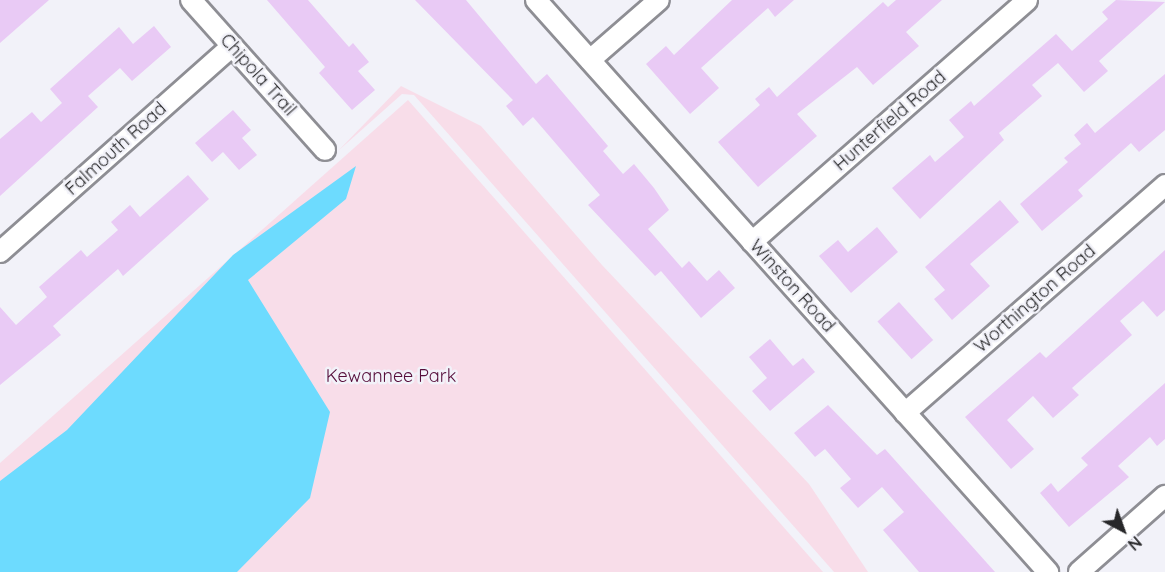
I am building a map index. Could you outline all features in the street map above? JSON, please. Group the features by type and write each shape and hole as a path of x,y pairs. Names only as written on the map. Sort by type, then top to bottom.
{"street":[{"name":"Chipola Trail","path":"191,0 325,150"},
{"name":"Winston Road","path":"536,0 1048,572"},
{"path":"590,60 659,0"},
{"name":"Hunterfield Road","path":"752,242 1028,0"},
{"name":"Falmouth Road","path":"0,252 232,46"},
{"name":"Worthington Road","path":"905,413 1165,185"},
{"path":"1079,572 1165,496"}],"green space":[{"path":"401,86 481,126 602,265 809,484 868,572 834,572 414,95 402,94 338,151"},
{"name":"Kewannee Park","path":"408,100 823,572 0,572 0,463"}],"water":[{"path":"356,166 346,199 248,280 330,412 310,498 237,572 0,572 0,481 67,430 233,255"}],"building":[{"path":"0,0 49,0 0,43"},
{"path":"267,0 308,0 349,47 353,43 369,62 358,71 375,90 352,110 319,73 325,67"},
{"path":"415,0 466,0 536,84 547,74 608,146 603,151 623,174 634,164 654,188 669,210 648,229 682,268 689,261 707,281 719,270 735,288 701,318 661,271 655,276 588,205 600,195 533,117 523,126 506,106 513,100"},
{"path":"732,0 794,0 775,17 768,8 701,68 719,88 690,114 646,64 666,46 674,55"},
{"path":"896,0 942,0 906,32 919,46 873,85 857,67 797,114 817,136 758,187 718,142 760,105 755,99 769,87 777,97 883,2 888,7"},
{"path":"1116,0 1165,2 1099,61 1108,71 1084,92 1058,63 1032,85 1042,96 999,133 1004,140 920,219 892,188 930,155 935,162 964,137 949,120 971,101 974,106 1056,34 1072,51 1108,19 1102,12"},
{"path":"154,26 171,47 132,81 120,68 88,96 98,107 0,196 0,139 32,112 41,122 62,103 50,89 119,27 133,44"},
{"path":"1165,74 1165,130 1139,152 1131,143 1078,190 1083,196 1042,231 1020,204 1068,162 1064,158 1081,144 1074,135 1087,123 1095,133"},
{"path":"233,110 251,130 242,138 257,155 239,170 223,152 212,162 195,143"},
{"path":"188,175 209,199 123,276 118,269 53,326 61,335 0,385 0,307 16,325 47,297 39,287 81,250 87,257 118,230 111,222 130,205 140,217"},
{"path":"1000,200 1019,222 970,264 990,286 952,320 934,299 945,290 925,267"},
{"path":"877,227 898,252 851,293 819,256 838,240 848,252"},
{"path":"1165,250 1165,310 1157,317 1143,301 1120,321 1132,335 1072,388 1079,395 1053,418 1033,396 1007,420 1034,449 1011,469 965,417 1040,352 1046,358"},
{"path":"899,302 933,340 912,359 877,321"},
{"path":"770,339 793,366 803,358 815,372 770,411 752,391 767,378 749,357"},
{"path":"1165,383 1165,439 1157,446 1150,437 1118,466 1129,477 1069,527 1040,493 1051,483 1058,492 1088,465 1081,458"},
{"path":"828,405 877,455 885,449 995,572 919,572 883,530 904,512 882,487 858,508 840,488 851,479 825,449 815,457 794,433"}]}
